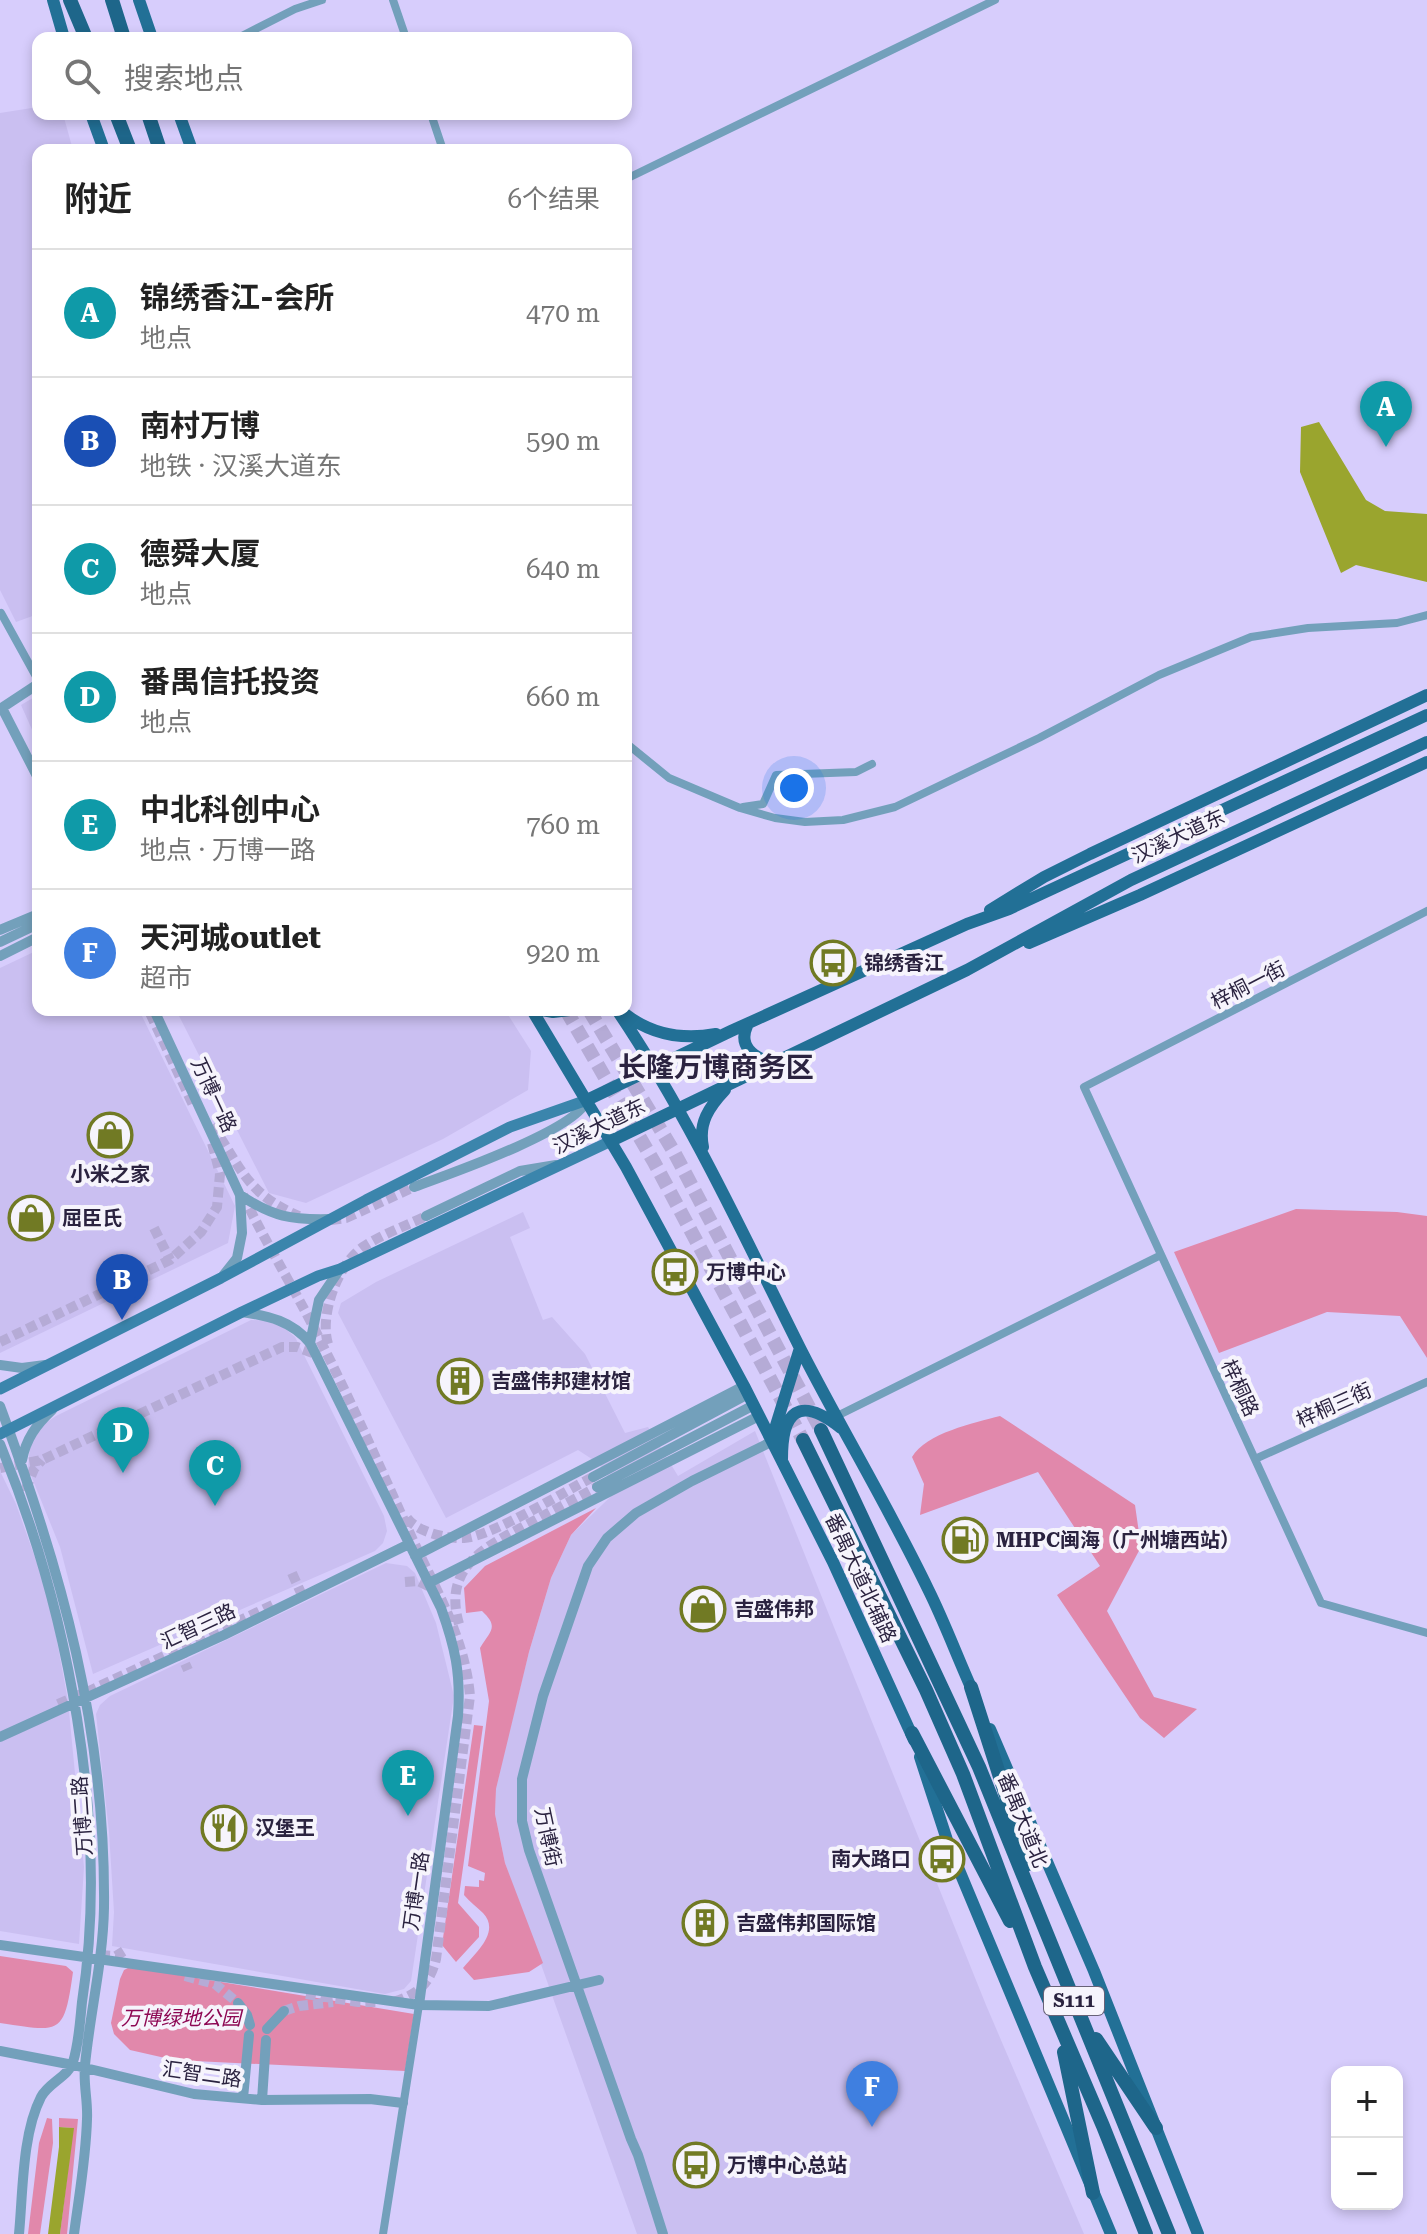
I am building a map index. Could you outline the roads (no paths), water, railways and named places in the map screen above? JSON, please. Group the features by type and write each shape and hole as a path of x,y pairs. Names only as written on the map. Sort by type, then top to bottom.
{"highway":[{"path":"70,0 85,32"},
{"path":"79,0 87,32"},
{"path":"112,0 122,32"},
{"path":"118,120 128,144"},
{"path":"150,120 158,144"},
{"name":"番禺大道北","path":"821,1430 979,1767 1169,2234"},
{"name":"番禺大道北","path":"803,1440 926,1690 963,1774 1035,1967 1146,2234"},
{"path":"971,1687 1051,1945"},
{"path":"912,1733 1035,1967"},
{"path":"1079,2013 1156,2128"},
{"path":"1058,2020 1093,2193"}],"main road":[{"path":"53,0 62,32"},
{"path":"139,0 150,32"},
{"path":"93,120 102,144"},
{"path":"181,120 190,144"},
{"path":"967,924 1044,877 1090,854 1427,695"},
{"name":"汉溪大道东","path":"0,1389 510,1127 587,1100 731,1031 967,924 1009,909 1427,715"},
{"name":"汉溪大道东","path":"4,1431 242,1312 562,1165 967,970 1131,880 1427,742"},
{"path":"967,970 1140,895 1427,762"},
{"name":"番禺大道北辅路","path":"536,1016 611,1141 751,1400 833,1562 912,1733 949,1846 1111,2234"},
{"path":"622,1016 679,1109 800,1348 928,1589 1042,1846 1198,2234"},
{"path":"626,1016 640,1026 661,1034 706,1036 731,1031"},
{"path":"747,1026 743,1036 745,1043 757,1058 772,1063"},
{"path":"705,1158 701,1129 704,1118 731,1083"},
{"path":"771,1442 800,1348"},
{"path":"782,1463 782,1433 794,1414 813,1411 846,1432"}],"street":[{"path":"250,32 295,9 322,0"},
{"path":"393,0 404,32"},
{"path":"632,176 995,0"},
{"path":"433,120 441,144"},
{"path":"1,613 32,671"},
{"path":"632,748 669,778 740,808 775,818 805,822 843,820 895,807 1159,675 1251,637 1308,628 1397,623 1427,615"},
{"path":"32,686 1,708 32,767"},
{"path":"740,808 763,804 776,775 856,772 872,764"},
{"name":"梓桐一街","path":"1084,1087 1427,911"},
{"path":"0,930 32,917"},
{"path":"0,942 32,927"},
{"path":"0,956 32,940"},
{"name":"万博一路","path":"157,1016 240,1195"},
{"name":"梓桐路","path":"1084,1087 1321,1603 1427,1633"},
{"path":"414,1187 502,1153 569,1121 587,1100"},
{"path":"426,1216 520,1171 562,1165"},
{"path":"240,1195 262,1210 294,1220 332,1219"},
{"path":"221,1278 237,1258 242,1233 240,1195"},
{"path":"837,1416 1161,1255"},
{"path":"310,1343 319,1300 340,1269"},
{"path":"242,1312 269,1316 289,1325 301,1332 310,1343"},
{"name":"万博一路","path":"310,1343 429,1583 454,1645 460,1685 419,2005 383,2234"},
{"path":"0,1365 22,1368 51,1365"},
{"name":"梓桐三街","path":"1255,1459 1427,1382"},
{"path":"595,1482 751,1400"},
{"path":"415,1556 751,1400"},
{"path":"429,1583 751,1400"},
{"path":"21,1462 25,1444 33,1430 58,1405"},
{"name":"万博二路","path":"0,1406 4,1431 21,1462 70,1619 87,1697 99,1789 104,1911 73,2065"},
{"name":"万博街","path":"663,2234 638,2155 529,1850 522,1821 522,1779 543,1696 579,1588 588,1566 607,1538 636,1513 771,1442"},
{"name":"万博二路","path":"0,1444 59,1623 85,1788 94,1961 84,2068 88,2117 74,2234"},
{"name":"汇智三路","path":"0,1737 224,1635 409,1544"},
{"path":"0,1945 94,1961 419,2005 489,2006 599,1980"},
{"path":"238,2003 247,2015 250,2030 243,2098"},
{"path":"262,2100 266,2034 274,2019 284,2011"},
{"name":"汇智二路","path":"0,2051 194,2094 262,2100 370,2099 403,2103"},
{"path":"19,2234 28,2142 35,2110 42,2093 73,2065"}],"tunnel":[{"path":"151,1016 194,1107"},
{"path":"569,1016 654,1162 803,1440"},
{"path":"593,1016 674,1152 821,1430"},
{"path":"212,1125 247,1179 268,1199 299,1216"},
{"path":"0,1342 170,1260 201,1232 217,1207 220,1174 212,1143"},
{"path":"331,1220 346,1218 414,1187"},
{"path":"243,1195 356,1414 448,1615 467,1675 470,1696 436,1959 426,1982 409,1996 393,2002"},
{"path":"328,1344 326,1319 329,1305 346,1265 370,1242 426,1216"},
{"path":"154,1228 170,1260"},
{"path":"0,1468 42,1460 282,1347 297,1347 318,1355"},
{"path":"28,1490 34,1469 42,1460"},
{"path":"407,1518 425,1531 441,1536 476,1536 593,1477"},
{"path":"459,1624 455,1604 457,1587 472,1560 498,1540 597,1487"},
{"path":"292,1573 301,1593"},
{"path":"405,1582 418,1581 432,1588"},
{"path":"87,1692 275,1604"},
{"path":"179,1650 188,1670"},
{"path":"58,1704 86,1692"},
{"path":"100,1955 116,1956 124,1951"},
{"path":"185,1976 215,1984 238,2003"},
{"path":"306,1994 377,2002"},
{"path":"284,2011 333,2002"}],"place":[{"name":"锦绣香江-会所","path":"1386,447"},
{"name":"锦绣香江","path":"833,963"},
{"name":"小米之家","path":"110,1135"},
{"name":"屈臣氏","path":"31,1218"},
{"name":"万博中心","path":"675,1272"},
{"name":"南村万博","path":"122,1320"},
{"name":"吉盛伟邦建材馆","path":"460,1381"},
{"name":"番禺信托投资","path":"123,1473"},
{"name":"德舜大厦","path":"215,1506"},
{"name":"MHPC闽海（广州塘西站）","path":"965,1540"},
{"name":"吉盛伟邦","path":"703,1609"},
{"name":"中北科创中心","path":"408,1816"},
{"name":"汉堡王","path":"224,1828"},
{"name":"南大路口","path":"942,1859"},
{"name":"吉盛伟邦国际馆","path":"705,1923"},
{"name":"天河城outlet","path":"872,2127"},
{"name":"万博中心总站","path":"696,2165"}],"district":[{"name":"长隆万博商务区","path":"716,1067"}],"park label":[{"name":"万博绿地公园","path":"181,2018"}]}
